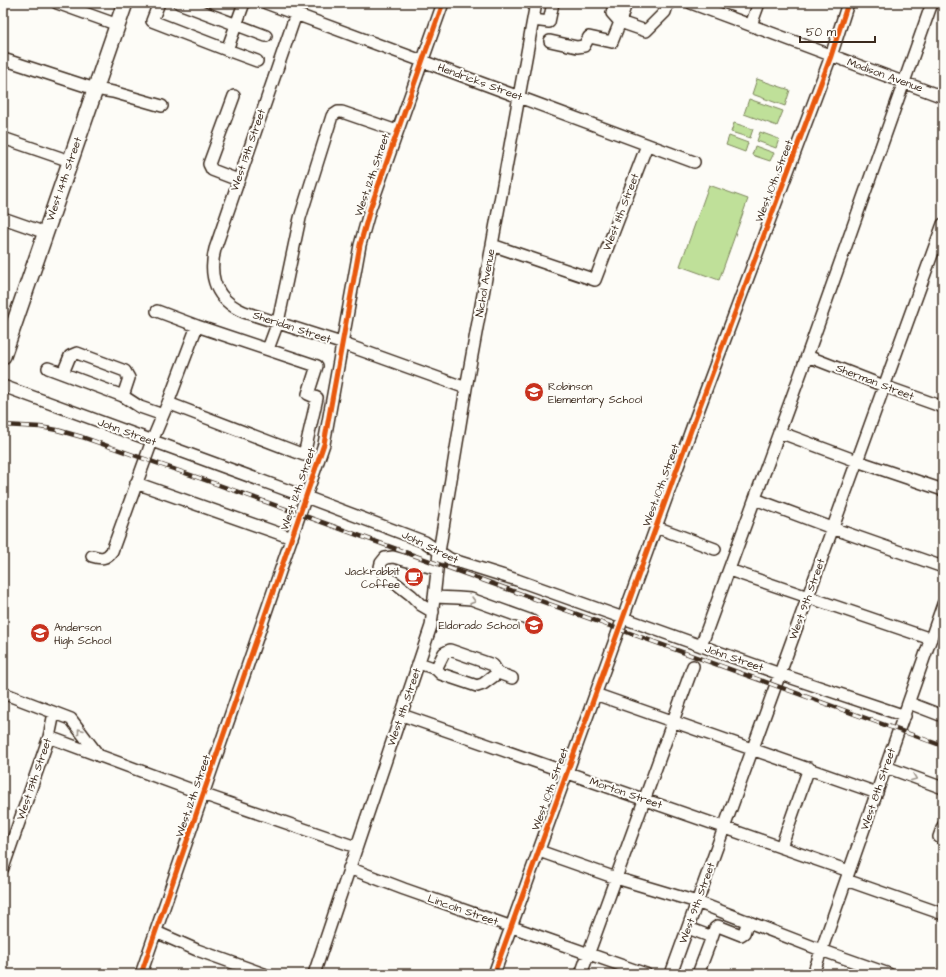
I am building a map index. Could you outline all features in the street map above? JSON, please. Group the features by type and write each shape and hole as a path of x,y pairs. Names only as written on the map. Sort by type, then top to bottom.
{"main road":[{"name":"West 14th Street","path":"3,356 126,3"}],"street":[{"path":"57,3 118,25"},
{"path":"159,3 152,21 257,61"},
{"path":"179,3 266,36"},
{"path":"227,50 244,3"},
{"name":"Hendricks Street","path":"266,3 694,162"},
{"name":"West 12th Street","path":"141,974 324,444 360,246 370,209 443,3"},
{"name":"Nichol Avenue","path":"438,567 439,552 466,388 536,3"},
{"path":"534,20 549,22 553,3"},
{"path":"550,41 577,47 584,46 589,37 612,42 626,3"},
{"path":"613,9 612,13 620,22 646,31 664,12 668,3"},
{"name":"Madison Avenue","path":"691,3 943,97"},
{"path":"751,25 759,3"},
{"name":"West 10th Street","path":"494,974 656,527 831,56 848,3"},
{"path":"701,646 807,356 932,3"},
{"name":"West 13th Street","path":"216,287 211,270 212,261 238,180 296,14"},
{"path":"3,59 95,89 113,92 162,106"},
{"path":"234,96 209,164 212,170 238,180"},
{"path":"268,349 278,322 300,218 332,116 338,112 342,112 397,131"},
{"path":"3,138 70,161"},
{"name":"West 11th Street","path":"492,245 595,280 647,144"},
{"path":"3,218 46,233"},
{"name":"West 9th Street","path":"672,974 696,902 943,224"},
{"name":"Sheridan Street","path":"216,287 223,297 239,310 278,322 466,388"},
{"path":"157,312 317,366 308,394 317,398 304,455 168,403"},
{"path":"92,556 103,559 112,551 136,483 197,326"},
{"path":"63,373 70,356 77,353 125,371 129,378 124,396"},
{"name":"Sherman Street","path":"807,356 943,407"},
{"path":"48,368 124,396 140,407 163,415"},
{"name":"John Street","path":"3,386 306,496 425,542 450,559 518,580 623,619 905,716"},
{"path":"779,432 856,461 943,490"},
{"path":"136,483 292,538"},
{"path":"755,499 943,567"},
{"path":"656,527 715,549"},
{"path":"433,612 421,606 411,595 384,574 380,567 385,558 393,557 438,567"},
{"name":"West 11th Street","path":"349,868 432,626 438,567"},
{"path":"729,570 930,639"},
{"path":"434,598 472,599 532,622"},
{"name":"West 8th Street","path":"813,974 905,716 943,604"},
{"path":"436,669 444,653 450,650 493,665 498,673 512,678"},
{"path":"419,663 436,669 441,674 477,686 483,684 498,673"},
{"path":"581,974 693,666"},
{"path":"3,693 71,719 100,756"},
{"path":"595,694 753,748 877,793"},
{"path":"909,703 943,716"},
{"name":"West 13th Street","path":"3,868 49,737 54,713"},
{"name":"Morton Street","path":"402,715 782,847 848,876 943,914"},
{"path":"49,737 211,797 356,847"},
{"path":"886,767 943,788"},
{"path":"782,847 809,768"},
{"path":"539,851 616,878 696,902 821,950 889,974"},
{"path":"314,974 349,868"},
{"name":"Lincoln Street","path":"349,868 646,974"},
{"path":"700,974 716,928 718,926 741,935 744,933 748,921"},
{"path":"688,928 712,937"},
{"path":"156,932 197,950 264,974"}],"green space":[{"path":"757,79 790,90 785,106 752,94"},
{"path":"749,99 783,111 777,126 744,114"},
{"path":"734,123 753,129 750,138 731,132"},
{"path":"760,132 779,139 776,148 757,141"},
{"path":"729,136 748,143 745,152 726,145"},
{"path":"755,146 774,153 770,161 752,155"},
{"path":"709,185 748,199 719,280 680,266"}],"railway":[{"path":"3,425 40,427 82,437 943,746"}],"cycle path":[{"path":"141,974 324,444 360,245 370,209 443,3"},
{"path":"494,974 694,422 831,56 848,3"}],"place":[{"name":"Robinson Elementary School","path":"534,392"},
{"name":"Jackrabbit Coffee","path":"414,577"},
{"name":"Eldorado School","path":"534,625"},
{"name":"Anderson High School","path":"40,633"}]}
